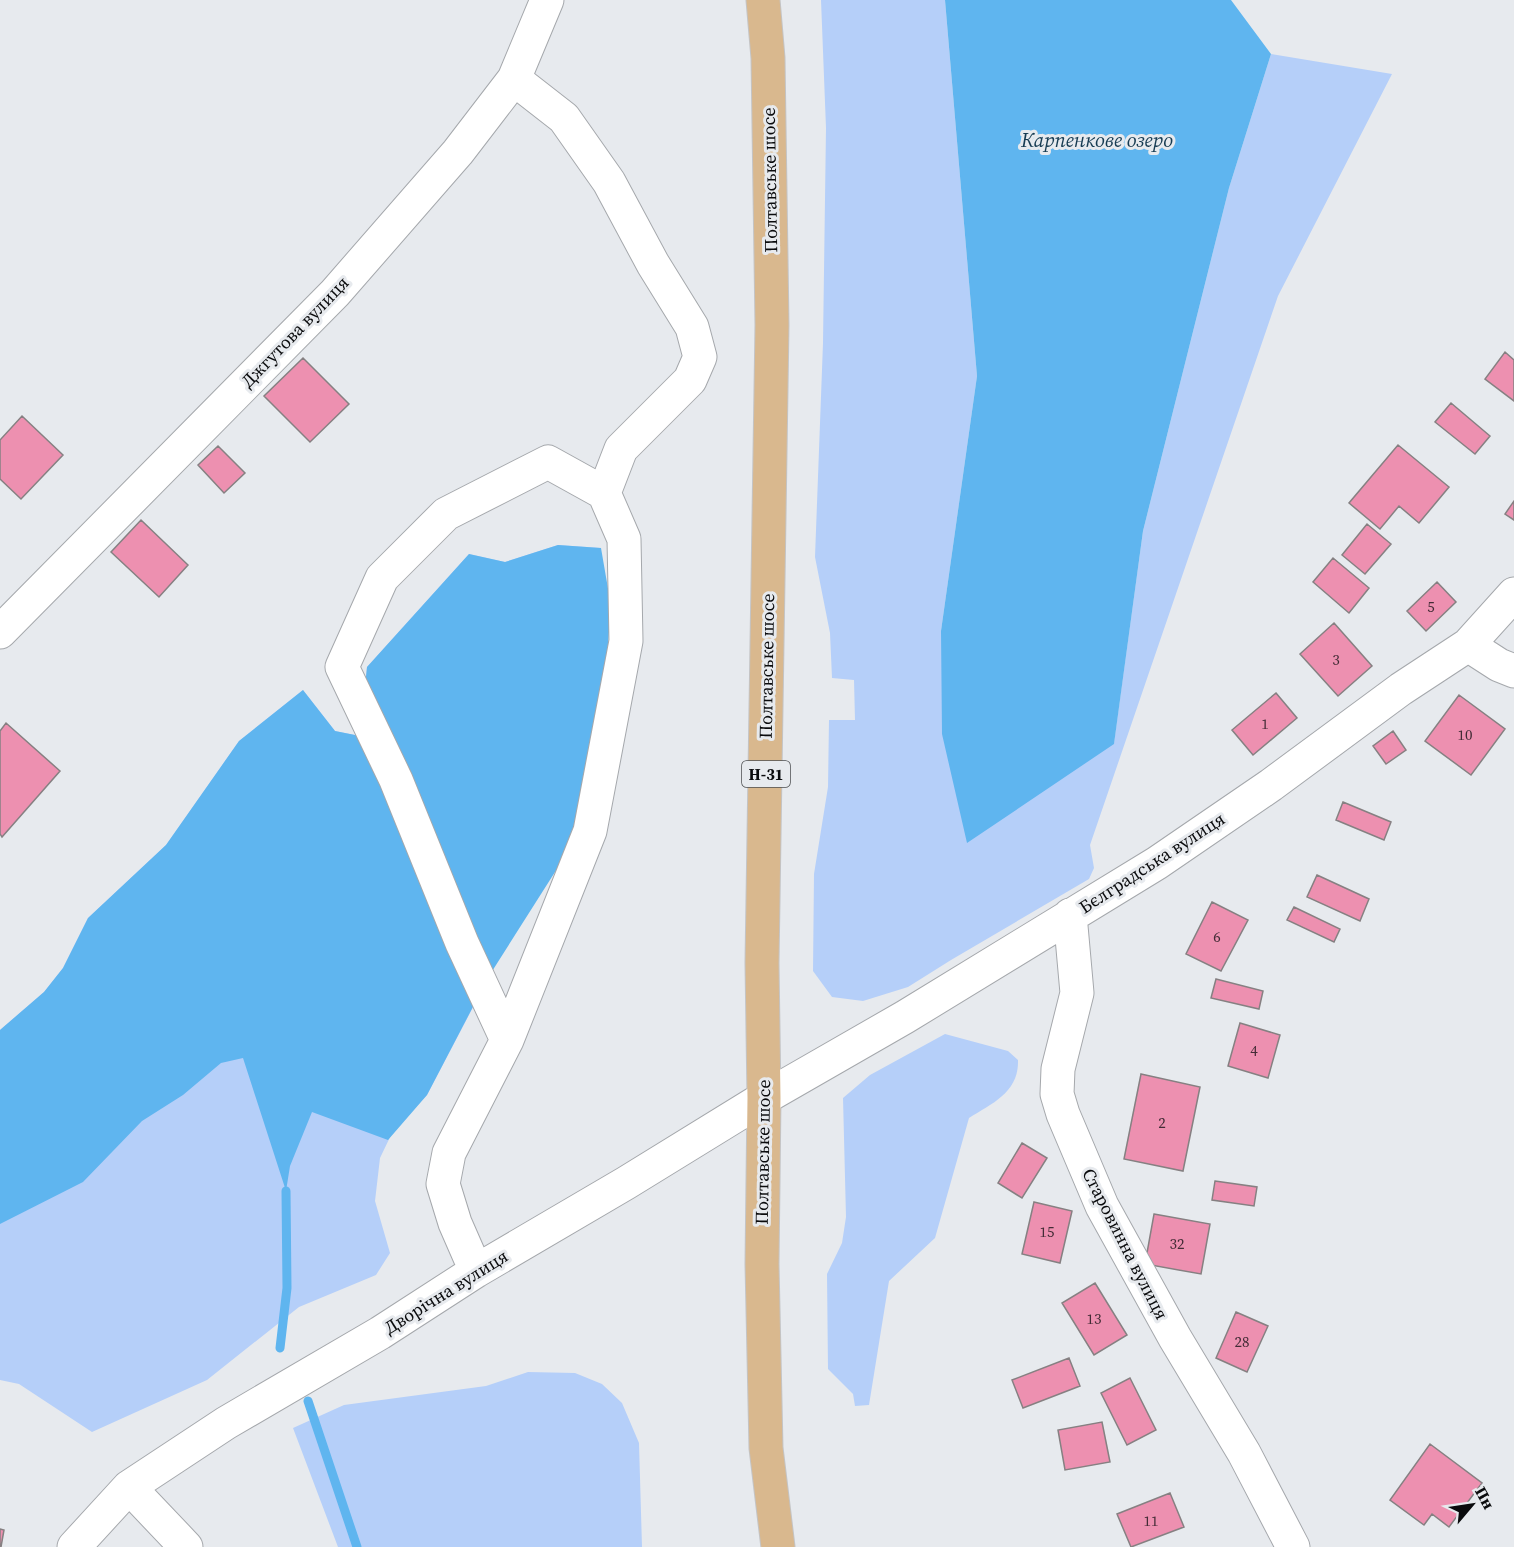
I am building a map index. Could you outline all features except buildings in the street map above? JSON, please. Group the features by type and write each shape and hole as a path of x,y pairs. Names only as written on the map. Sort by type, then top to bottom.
{"main road":[{"name":"Полтавське шосе","path":"763,0 768,58 772,325 762,963 764,1098 762,1264 766,1448 778,1547"}],"street":[{"name":"Джгутова вулиця","path":"0,632 335,293 458,152 514,79 547,0"},
{"path":"514,79 564,118 609,182 653,264 692,327 700,357 690,380 621,449 604,493"},
{"path":"476,1271 454,1223 443,1184 449,1154 507,1040 590,831 626,641 624,539 604,493 548,462 446,514 382,578 342,667 396,780 462,943 507,1040"},
{"name":"Бєлградська вулиця","path":"764,1098 905,1017 1157,863 1271,785 1401,689 1468,645 1514,594"},
{"path":"1468,645 1499,665 1514,671"},
{"name":"Старовинна вулиця","path":"1070,915 1077,993 1058,1069 1057,1094 1063,1114 1102,1206 1174,1338 1244,1453 1293,1547"},
{"name":"Дворічна вулиця","path":"74,1547 129,1487 226,1423 380,1333 476,1271 626,1183 764,1098"},
{"path":"129,1487 186,1547"}],"shaded area":[{"path":"821,0 945,0 977,376 941,631 1114,743 1143,531 1229,188 1271,54 1392,74 1278,296 1090,845 1094,868 1089,879 908,987 863,1001 832,997 813,971 814,874 828,787 829,720 855,720 854,680 832,678 830,633 815,557 823,343 826,128"},
{"path":"558,545 601,548 522,914 427,1095 392,1133 380,1158 375,1201 390,1253 376,1275 299,1307 207,1380 92,1432 19,1384 0,1380 0,1030 44,992 63,968 88,918 166,845 239,741 303,690 335,731 360,736 367,667 469,554 505,562"},
{"path":"945,1034 1008,1051 1018,1060 1017,1071 1014,1080 1003,1095 969,1118 935,1238 889,1281 869,1405 855,1406 853,1394 828,1369 827,1274 842,1243 846,1217 843,1098 870,1075"},
{"path":"528,1372 575,1373 602,1384 622,1403 639,1443 642,1547 338,1547 293,1428 344,1405 486,1386"}],"water":[{"name":"Карпенкове озеро","path":"945,0 1231,0 1271,54 1229,188 1143,531 1114,744 967,843 942,734 941,631 977,376"},
{"path":"558,545 601,548 611,606 600,748 562,861 489,976 427,1095 388,1140 312,1112 290,1166 286,1191 243,1058 221,1063 183,1095 142,1121 83,1182 0,1224 0,1030 44,992 63,968 88,918 166,845 239,741 303,690 335,731 360,736 367,667 469,554 505,562"}],"waterway":[{"path":"280,1348 287,1288 286,1191"},
{"path":"308,1401 357,1547"}]}
